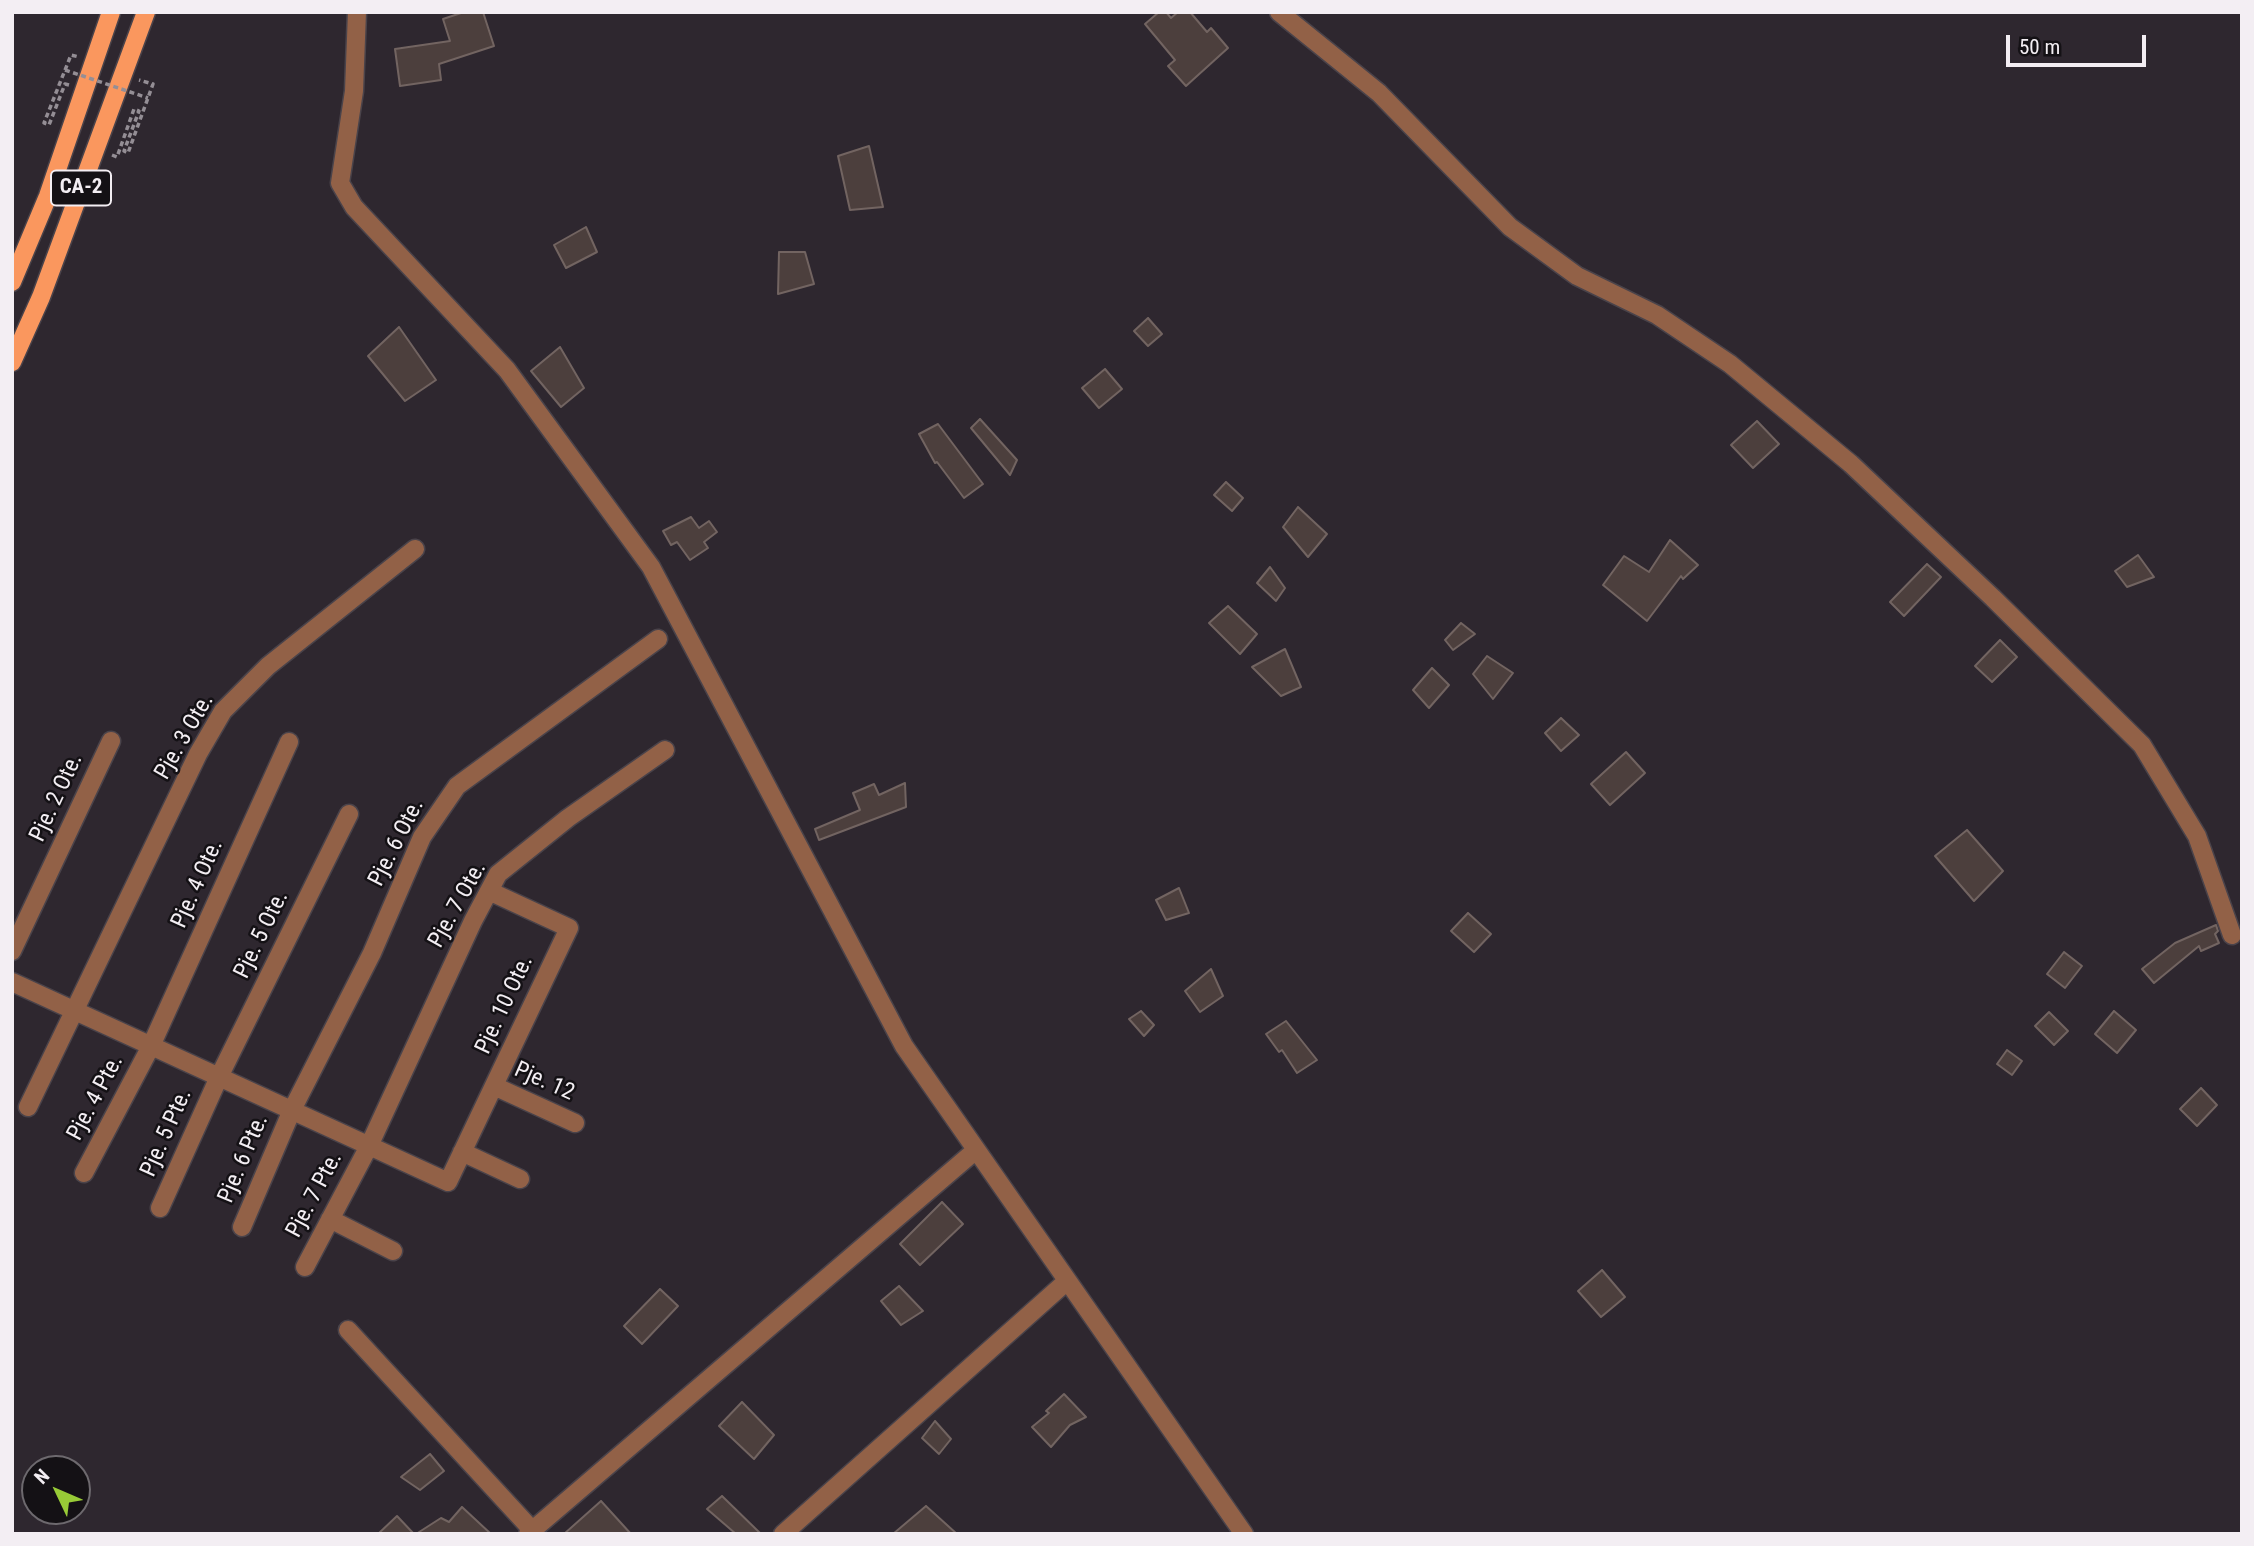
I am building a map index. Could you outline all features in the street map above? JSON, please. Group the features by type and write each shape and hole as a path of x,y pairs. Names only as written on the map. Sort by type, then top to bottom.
{"main road":[{"name":"CA-2","path":"12,282 48,196 111,12"},
{"name":"CA-2","path":"12,362 41,297 146,12"}],"street":[{"path":"357,12 354,91 340,183 354,207 506,370 651,567 904,1046 1244,1534"},
{"path":"1279,12 1379,93 1510,227 1577,276 1657,315 1730,365 1851,464 1993,598 2142,745 2197,836 2232,935"},
{"name":"Pje. 3 Ote.","path":"28,1107 198,754 223,711 268,666 415,549"},
{"name":"Pje. 6 Ote.","path":"292,1110 372,953 422,837 457,786 658,639"},
{"name":"Pje. 2 Ote.","path":"12,951 111,741"},
{"name":"Pje. 4 Ote.","path":"151,1046 289,743"},
{"name":"Pje. 7 Ote.","path":"369,1146 498,874 568,818 665,750"},
{"name":"Pje. 5 Ote.","path":"219,1077 349,814"},
{"name":"Pje. 10 Ote.","path":"369,1146 448,1182 569,928 489,891"},
{"path":"12,982 369,1146"},
{"name":"Pje. 4 Pte.","path":"84,1173 151,1046"},
{"name":"Pje. 5 Pte.","path":"160,1208 219,1077"},
{"name":"Pje. 12","path":"494,1086 575,1123"},
{"name":"Pje. 6 Pte.","path":"242,1227 292,1110"},
{"name":"Pje. 7 Pte.","path":"305,1267 369,1146"},
{"path":"348,1330 530,1532 976,1150"},
{"path":"462,1152 520,1179"},
{"path":"330,1219 393,1251"},
{"path":"783,1534 1068,1281"}],"path":[{"path":"52,134 71,86 65,84 49,125 44,123 71,55"},
{"path":"65,70 148,98"},
{"path":"117,157 134,109 139,111 124,151 128,153 153,84"}],"building":[{"path":"464,12 483,12 494,46 439,64 441,80 400,86 395,49 450,41 443,19"},
{"path":"1159,12 1166,12 1171,18 1178,12 1190,12 1207,32 1211,28 1228,48 1186,86 1168,66 1175,60 1145,24"},
{"path":"869,146 883,207 850,210 838,156"},
{"path":"586,227 597,252 566,268 554,245"},
{"path":"779,252 805,252 814,284 778,294"},
{"path":"1148,318 1162,334 1148,346 1134,331"},
{"path":"399,327 436,380 405,401 368,356"},
{"path":"560,347 584,388 561,407 531,371"},
{"path":"1105,369 1122,389 1099,408 1082,388"},
{"path":"980,419 1017,460 1010,475 971,428"},
{"path":"1757,421 1779,444 1753,468 1731,445"},
{"path":"938,424 983,484 964,498 937,462 935,463 919,434"},
{"path":"1226,482 1243,498 1232,511 1214,495"},
{"path":"1298,507 1327,534 1308,557 1283,527"},
{"path":"691,517 699,528 709,521 717,532 704,542 708,548 690,560 677,542 671,545 663,531"},
{"path":"1670,540 1698,565 1683,579 1681,576 1647,621 1603,585 1624,556 1649,572"},
{"path":"2138,555 2154,577 2127,587 2115,571"},
{"path":"1927,564 1941,577 1904,616 1890,602"},
{"path":"1270,567 1285,588 1276,601 1257,583"},
{"path":"1228,606 1257,634 1240,654 1209,623"},
{"path":"1461,623 1475,634 1453,650 1445,640"},
{"path":"2000,640 2017,657 1992,682 1975,666"},
{"path":"1285,649 1301,687 1281,696 1252,667"},
{"path":"1487,656 1513,673 1493,699 1473,674"},
{"path":"1432,668 1449,685 1429,708 1413,690"},
{"path":"1561,718 1579,735 1561,751 1545,733"},
{"path":"1626,752 1645,773 1610,805 1591,784"},
{"path":"905,783 906,807 819,840 815,829 860,810 853,793 874,784 879,795"},
{"path":"1967,830 2003,871 1974,901 1935,856"},
{"path":"1179,888 1189,913 1166,920 1156,900"},
{"path":"1468,913 1491,934 1474,952 1451,931"},
{"path":"2216,925 2218,931 2215,934 2219,943 2201,951 2199,946 2154,983 2142,969 2175,943"},
{"path":"2064,952 2082,966 2065,988 2047,974"},
{"path":"1211,969 1223,996 1200,1012 1185,991"},
{"path":"1141,1011 1154,1025 1144,1036 1129,1019"},
{"path":"2114,1011 2136,1030 2117,1053 2095,1034"},
{"path":"2049,1012 2068,1031 2054,1045 2035,1026"},
{"path":"1286,1021 1317,1060 1297,1073 1282,1050 1279,1052 1266,1034"},
{"path":"2007,1050 2022,1061 2012,1075 1997,1064"},
{"path":"2201,1088 2217,1105 2197,1126 2180,1109"},
{"path":"942,1202 963,1224 920,1265 900,1244"},
{"path":"1602,1270 1625,1297 1601,1317 1578,1291"},
{"path":"899,1286 923,1311 901,1325 881,1301"},
{"path":"660,1289 678,1306 642,1344 624,1326"},
{"path":"1064,1394 1086,1417 1070,1425 1051,1447 1032,1427 1049,1413 1046,1411"},
{"path":"742,1402 774,1435 754,1459 719,1426"},
{"path":"935,1421 951,1439 939,1454 922,1438"},
{"path":"430,1454 444,1471 420,1490 401,1477"},
{"path":"722,1496 761,1534 736,1534 707,1509"},
{"path":"601,1501 631,1534 564,1534"},
{"path":"926,1506 957,1534 893,1534"},
{"path":"462,1507 491,1534 416,1534 441,1518 449,1522"},
{"path":"397,1516 414,1534 378,1534"}]}
